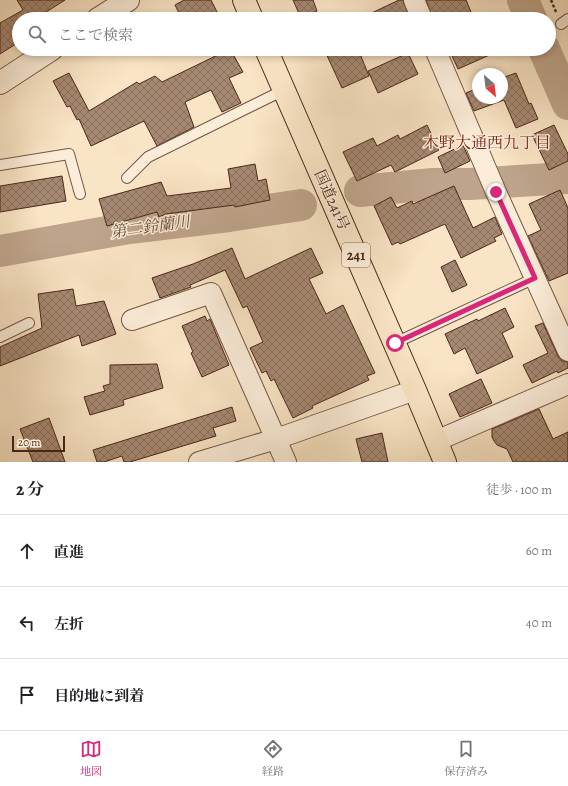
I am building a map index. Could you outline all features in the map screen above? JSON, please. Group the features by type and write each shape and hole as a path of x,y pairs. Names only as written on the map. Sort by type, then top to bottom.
{"highway":[{"path":"244,0 249,12"},
{"name":"国道241号","path":"269,56 395,343 445,462"}],"street":[{"path":"109,12 128,0"},
{"path":"414,0 419,12"},
{"path":"0,82 41,56"},
{"path":"438,56 493,185 568,351"},
{"path":"132,320 211,293 286,462"},
{"path":"436,442 568,384"},
{"path":"199,462 276,439 415,390"}],"lane":[{"path":"127,178 148,157 284,90"},
{"path":"0,165 69,154 80,194"},
{"path":"395,343 535,278"},
{"path":"0,337 29,323"}],"building":[{"path":"17,0 65,0 46,12 19,12 23,10"},
{"path":"184,0 211,0 217,12 178,12 175,5"},
{"path":"293,0 313,0 317,11 298,12"},
{"path":"399,0 403,0 407,12 374,12"},
{"path":"426,0 466,0 471,12 430,12"},
{"path":"12,16 12,46 0,54 0,23"},
{"path":"216,56 234,56 243,72 229,78 241,103 222,112 211,90 185,102 194,127 157,146 144,121 91,146 79,119 77,120 70,106 67,107 53,81 69,73 89,111 137,82 139,84 155,76 162,82"},
{"path":"327,56 361,56 369,76 342,88"},
{"path":"401,56 409,56 418,74 378,93 368,71"},
{"path":"452,56 487,56 458,69"},
{"path":"516,73 529,104 531,103 538,119 516,128 506,104 508,104 508,76"},
{"path":"472,90 472,104 493,104 474,111 466,93"},
{"path":"427,125 439,150 395,172 391,165 357,181 343,152 373,138 377,146 398,135 400,139"},
{"path":"554,125 568,154 568,161 549,170 532,135"},
{"path":"463,145 470,161 445,173 438,157"},
{"path":"255,164 258,181 266,179 270,200 235,207 234,205 166,214 159,217 157,212 107,226 99,199 161,182 167,196 231,188 228,169"},
{"path":"62,176 66,201 0,212 0,186"},
{"path":"454,186 473,228 495,217 502,234 494,238 496,241 461,258 445,224 400,244 398,242 392,245 374,206 391,197 397,208 412,201 413,204"},
{"path":"560,190 568,208 568,273 549,281 528,236 541,230 529,204"},
{"path":"232,248 245,279 311,248 323,273 309,279 326,314 343,305 375,373 367,376 369,380 312,406 313,408 293,418 274,379 271,381 266,371 262,373 250,348 263,342 247,306 243,308 225,270 190,285 191,287 160,298 152,278 193,264"},
{"path":"455,260 467,285 452,292 441,267"},
{"path":"73,289 76,306 104,301 116,334 82,346 79,335 0,366 0,347 42,328 38,294"},
{"path":"505,308 514,327 502,333 513,357 477,374 465,348 454,354 445,334"},
{"path":"205,316 207,321 210,319 229,365 202,377 191,353 193,352 182,326"},
{"path":"543,323 558,356 562,361 568,362 568,368 558,373 557,371 532,383 523,365 548,353 535,326"},
{"path":"157,364 163,388 123,400 124,405 90,415 84,397 105,391 103,386 110,384 110,365"},
{"path":"481,379 492,403 460,417 449,394"},
{"path":"232,407 236,421 213,428 216,436 130,462 124,462 122,456 104,462 97,462 93,450"},
{"path":"539,409 553,439 568,432 568,462 513,462 507,449 497,445 494,441 492,437 492,429"},
{"path":"49,418 65,462 33,462 20,429"},
{"path":"382,433 388,462 362,462 356,439"}],"waterway":[{"name":"第二鈴蘭川","path":"523,0 528,12"},
{"name":"第二鈴蘭川","path":"547,56 568,104"},
{"name":"第二鈴蘭川","path":"360,191 433,184 470,184 567,178"},
{"name":"第二鈴蘭川","path":"0,251 129,228 229,216 301,205"}],"district":[{"name":"木野大通西九丁目","path":"487,142"}],"route":[{"path":"395,343 535,278 496,192"}]}
